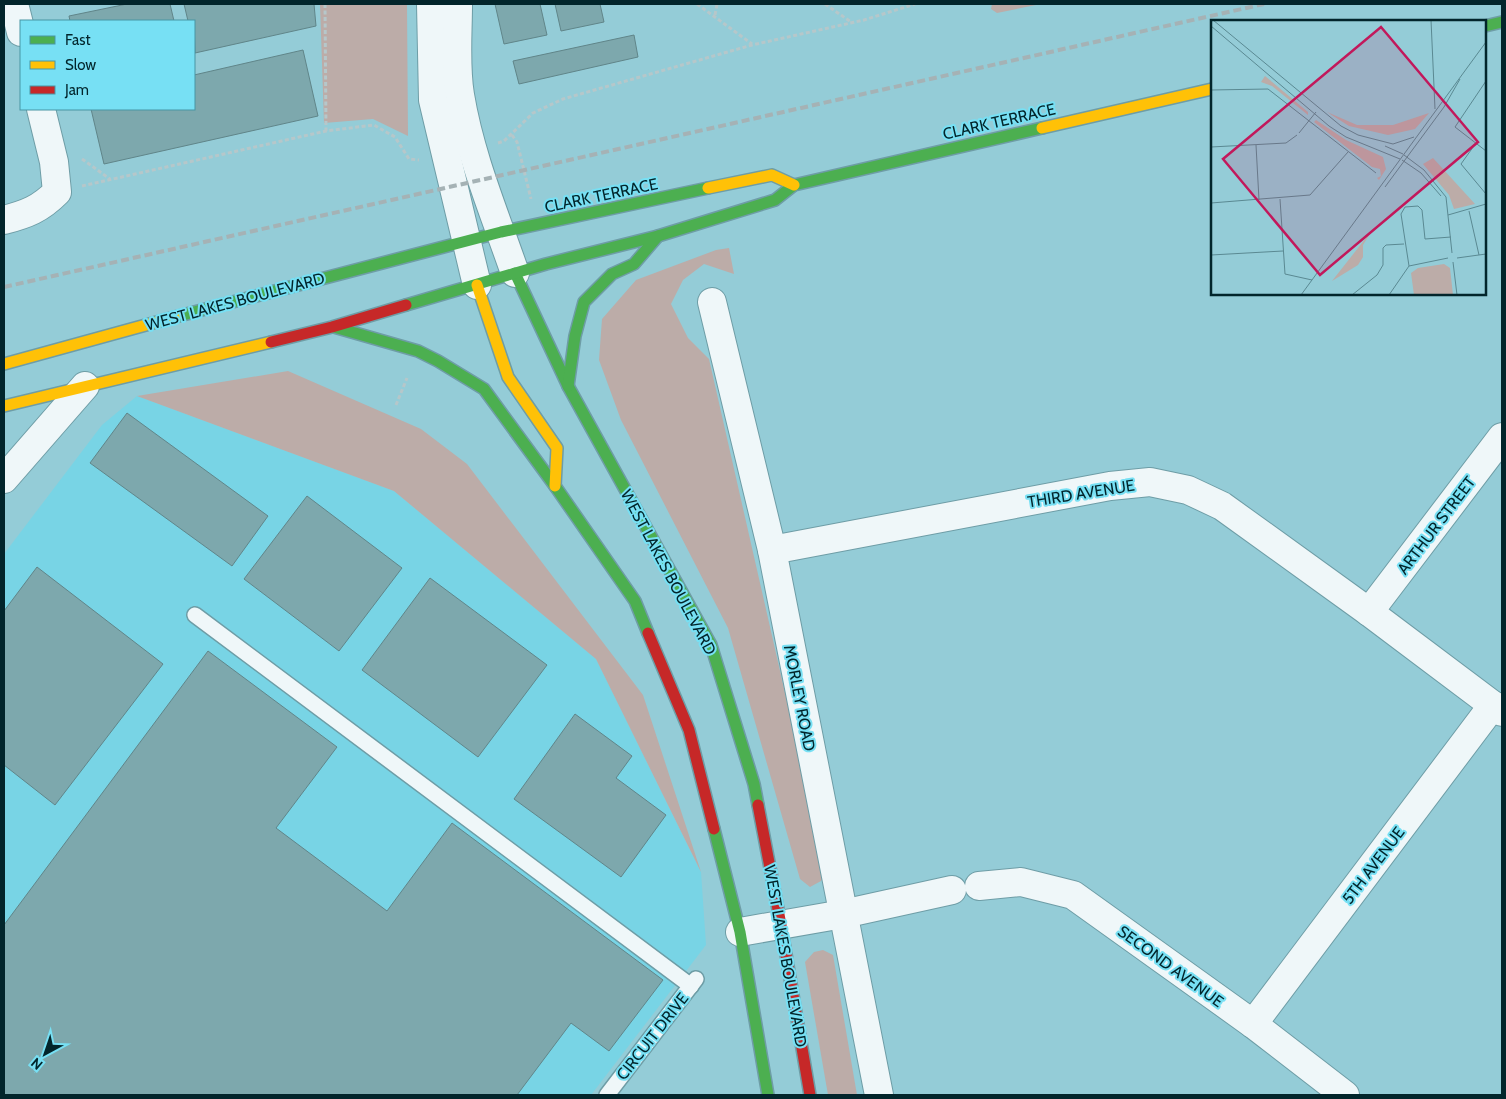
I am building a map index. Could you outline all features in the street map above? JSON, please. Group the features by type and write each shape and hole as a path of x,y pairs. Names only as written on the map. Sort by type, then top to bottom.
{"main road":[{"path":"1486,26 1502,22"},
{"name":"CLARK TERRACE","path":"515,273 658,236 775,200 794,185 1211,89"},
{"name":"CLARK TERRACE","path":"501,232 772,175 794,185"},
{"name":"WEST LAKES BOULEVARD","path":"4,364 251,296 501,232"},
{"path":"568,386 575,336 584,302 612,274 634,264 658,236"},
{"path":"4,406 332,327 515,273"},
{"name":"WEST LAKES BOULEVARD","path":"515,273 568,386 711,645 754,784 781,924 810,1095"},
{"path":"477,285 508,377 557,448 555,486"},
{"path":"332,327 418,351 484,389 555,486 635,601 689,730 740,932 768,1095"}],"street":[{"path":"431,4 433,100 459,151"},
{"path":"458,4 459,151 466,241 477,285"},
{"path":"4,220 20,216 45,204 57,192 54,162 41,110"},
{"name":"WEST LAKES BOULEVARD","path":"459,151 501,232 515,273"},
{"name":"MORLEY ROAD","path":"712,302 772,550 879,1095"},
{"path":"4,479 85,386"},
{"name":"ARTHUR STREET","path":"1369,612 1502,437"},
{"name":"THIRD AVENUE","path":"772,550 1110,486 1150,482 1188,490 1222,506 1369,612 1498,709"},
{"name":"5TH AVENUE","path":"1252,1024 1498,709"},
{"name":"SECOND AVENUE","path":"979,886 1021,882 1073,895 1252,1024 1345,1095"},
{"path":"740,932 843,914 952,890"}],"lane":[{"name":"CIRCUIT DRIVE","path":"194,615 694,982 607,1095"}],"path":[{"path":"325,4 326,131"},
{"path":"697,4 752,45"},
{"path":"715,16 717,4"},
{"path":"825,4 852,22"},
{"path":"57,192 326,131 374,125 395,137 409,159 459,151 504,141 533,113 563,98 752,45 852,22 914,4"},
{"path":"512,135 517,142 533,207"},
{"path":"396,405 408,378"}],"shaded area":[{"path":"320,4 407,4 408,136 373,119 324,123"},
{"path":"992,4 1041,4 997,13 991,9"},
{"path":"729,248 734,274 704,264 683,280 671,304 688,338 709,359 826,873 821,881 810,887 800,879 728,628 621,420 599,360 602,319 636,280 716,250"},
{"path":"288,371 421,429 467,464 643,695 701,872 596,659 394,491 137,396"},
{"path":"137,396 394,491 596,659 701,872 706,945 591,1095 4,1095 4,554 102,425"},
{"path":"823,950 833,955 857,1095 828,1095 805,962 814,952"}],"building":[{"path":"127,4 170,4 174,20 70,20 69,16"},
{"path":"184,4 314,4 316,26 195,53 195,20 188,20"},
{"path":"495,4 540,4 547,35 504,44"},
{"path":"555,4 600,4 604,22 561,31"},
{"path":"634,35 638,57 519,84 513,61"},
{"path":"303,50 318,116 104,164 91,110 195,110 195,75"},
{"path":"127,413 268,516 232,566 90,463"},
{"path":"307,496 402,568 339,651 244,579"},
{"path":"37,567 163,664 55,805 4,765 4,611"},
{"path":"430,578 547,665 478,757 362,670"},
{"path":"208,651 337,747 276,828 387,911 452,823 663,980 609,1051 571,1023 517,1095 4,1095 4,925"},
{"path":"575,714 632,756 616,778 666,815 621,877 514,799"}],"railway":[{"path":"4,287 1264,4"}],"traffic: fast":[{"path":"1486,26 1502,22"},
{"path":"406,305 546,264 658,236 775,200 794,185 1042,128"},
{"path":"175,317 501,232 708,188"},
{"path":"568,386 575,336 584,302 612,274 634,264 658,236"},
{"path":"515,273 568,386 711,645 754,784 758,805"},
{"path":"334,327 418,351 484,389 555,486 635,601 648,633"},
{"path":"714,829 740,932 768,1095"}],"traffic: slow":[{"path":"1042,128 1211,89"},
{"path":"708,188 772,175 794,185"},
{"path":"477,285 508,377 557,448 555,486"},
{"path":"4,364 175,317"},
{"path":"4,406 271,342"}],"traffic: jam":[{"path":"271,342 332,327 406,305"},
{"path":"648,633 689,730 714,829"},
{"path":"758,805 810,1095"}]}
